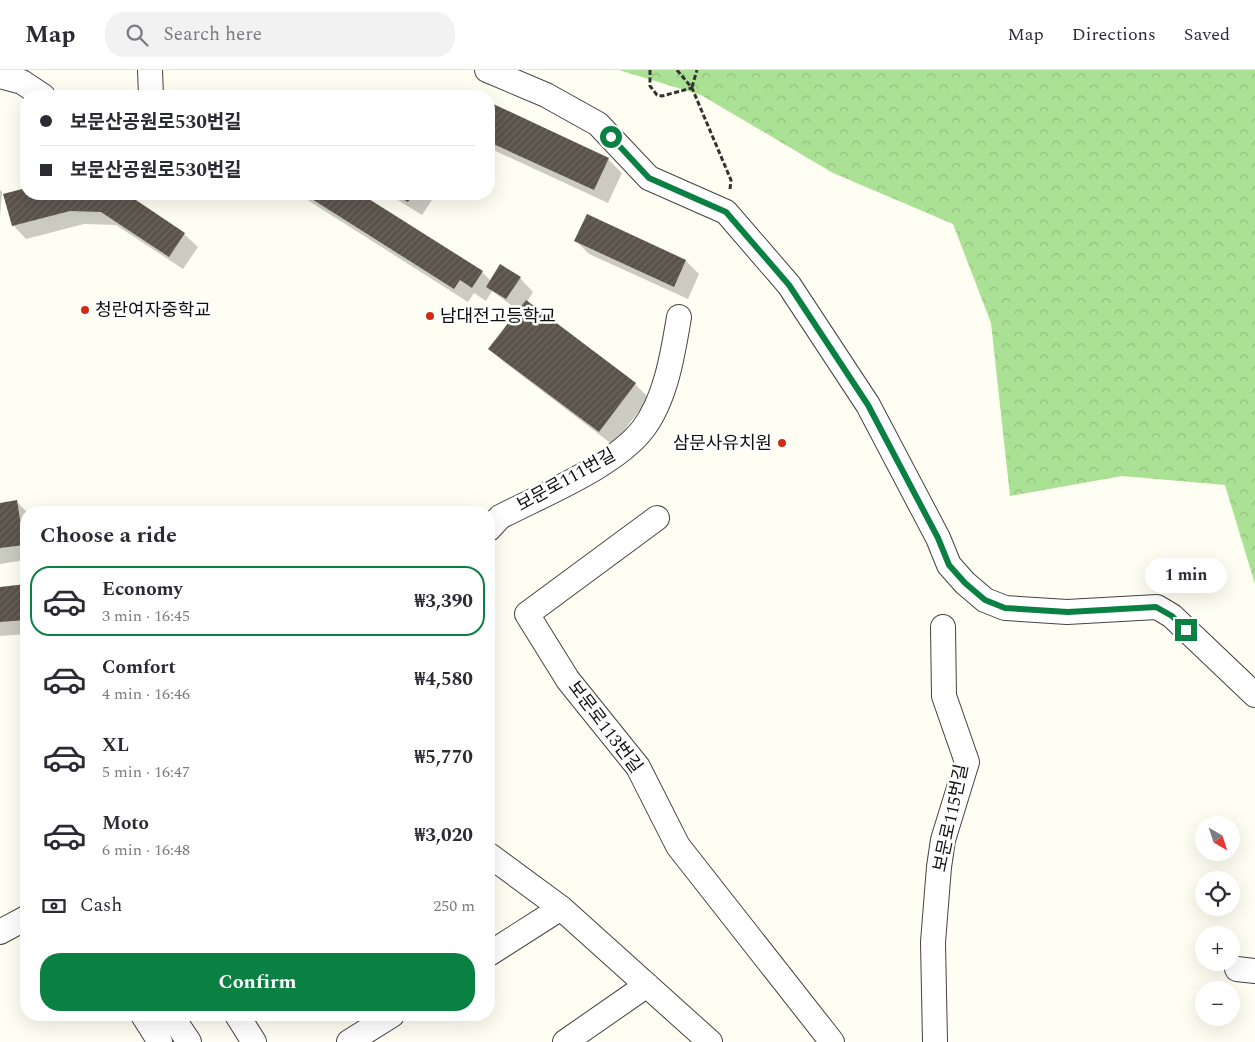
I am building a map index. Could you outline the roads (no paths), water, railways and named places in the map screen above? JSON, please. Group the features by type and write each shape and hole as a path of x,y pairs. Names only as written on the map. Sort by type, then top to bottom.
{"street":[{"path":"150,70 151,90"},
{"path":"487,70 546,94 598,124 649,178 726,212 789,285 868,405 934,530 949,565 965,583 985,600 1005,608 1068,612 1156,607 1172,616 1255,695"},
{"path":"0,76 22,82 34,90"},
{"name":"보문로111번길","path":"495,522 500,517 613,457 643,429 662,393 671,364 679,317"},
{"name":"보문로113번길","path":"657,518 527,614 568,680 638,767 678,846 832,1042"},
{"name":"보문로115번길","path":"935,1042 933,942 939,867 943,840 967,762 944,696 943,627"},
{"path":"495,859 561,908 647,985 703,1040"},
{"path":"495,950 561,908"},
{"path":"0,932 20,921"},
{"path":"565,1042 647,985"},
{"path":"147,1021 160,1042"},
{"path":"175,1021 189,1042"},
{"path":"241,1021 254,1042"},
{"path":"349,1042 382,1021"}],"place":[{"name":"청란여자중학교","path":"85,310"},
{"name":"남대전고등학교","path":"430,316"},
{"name":"삼문사유치원","path":"782,443"}]}
